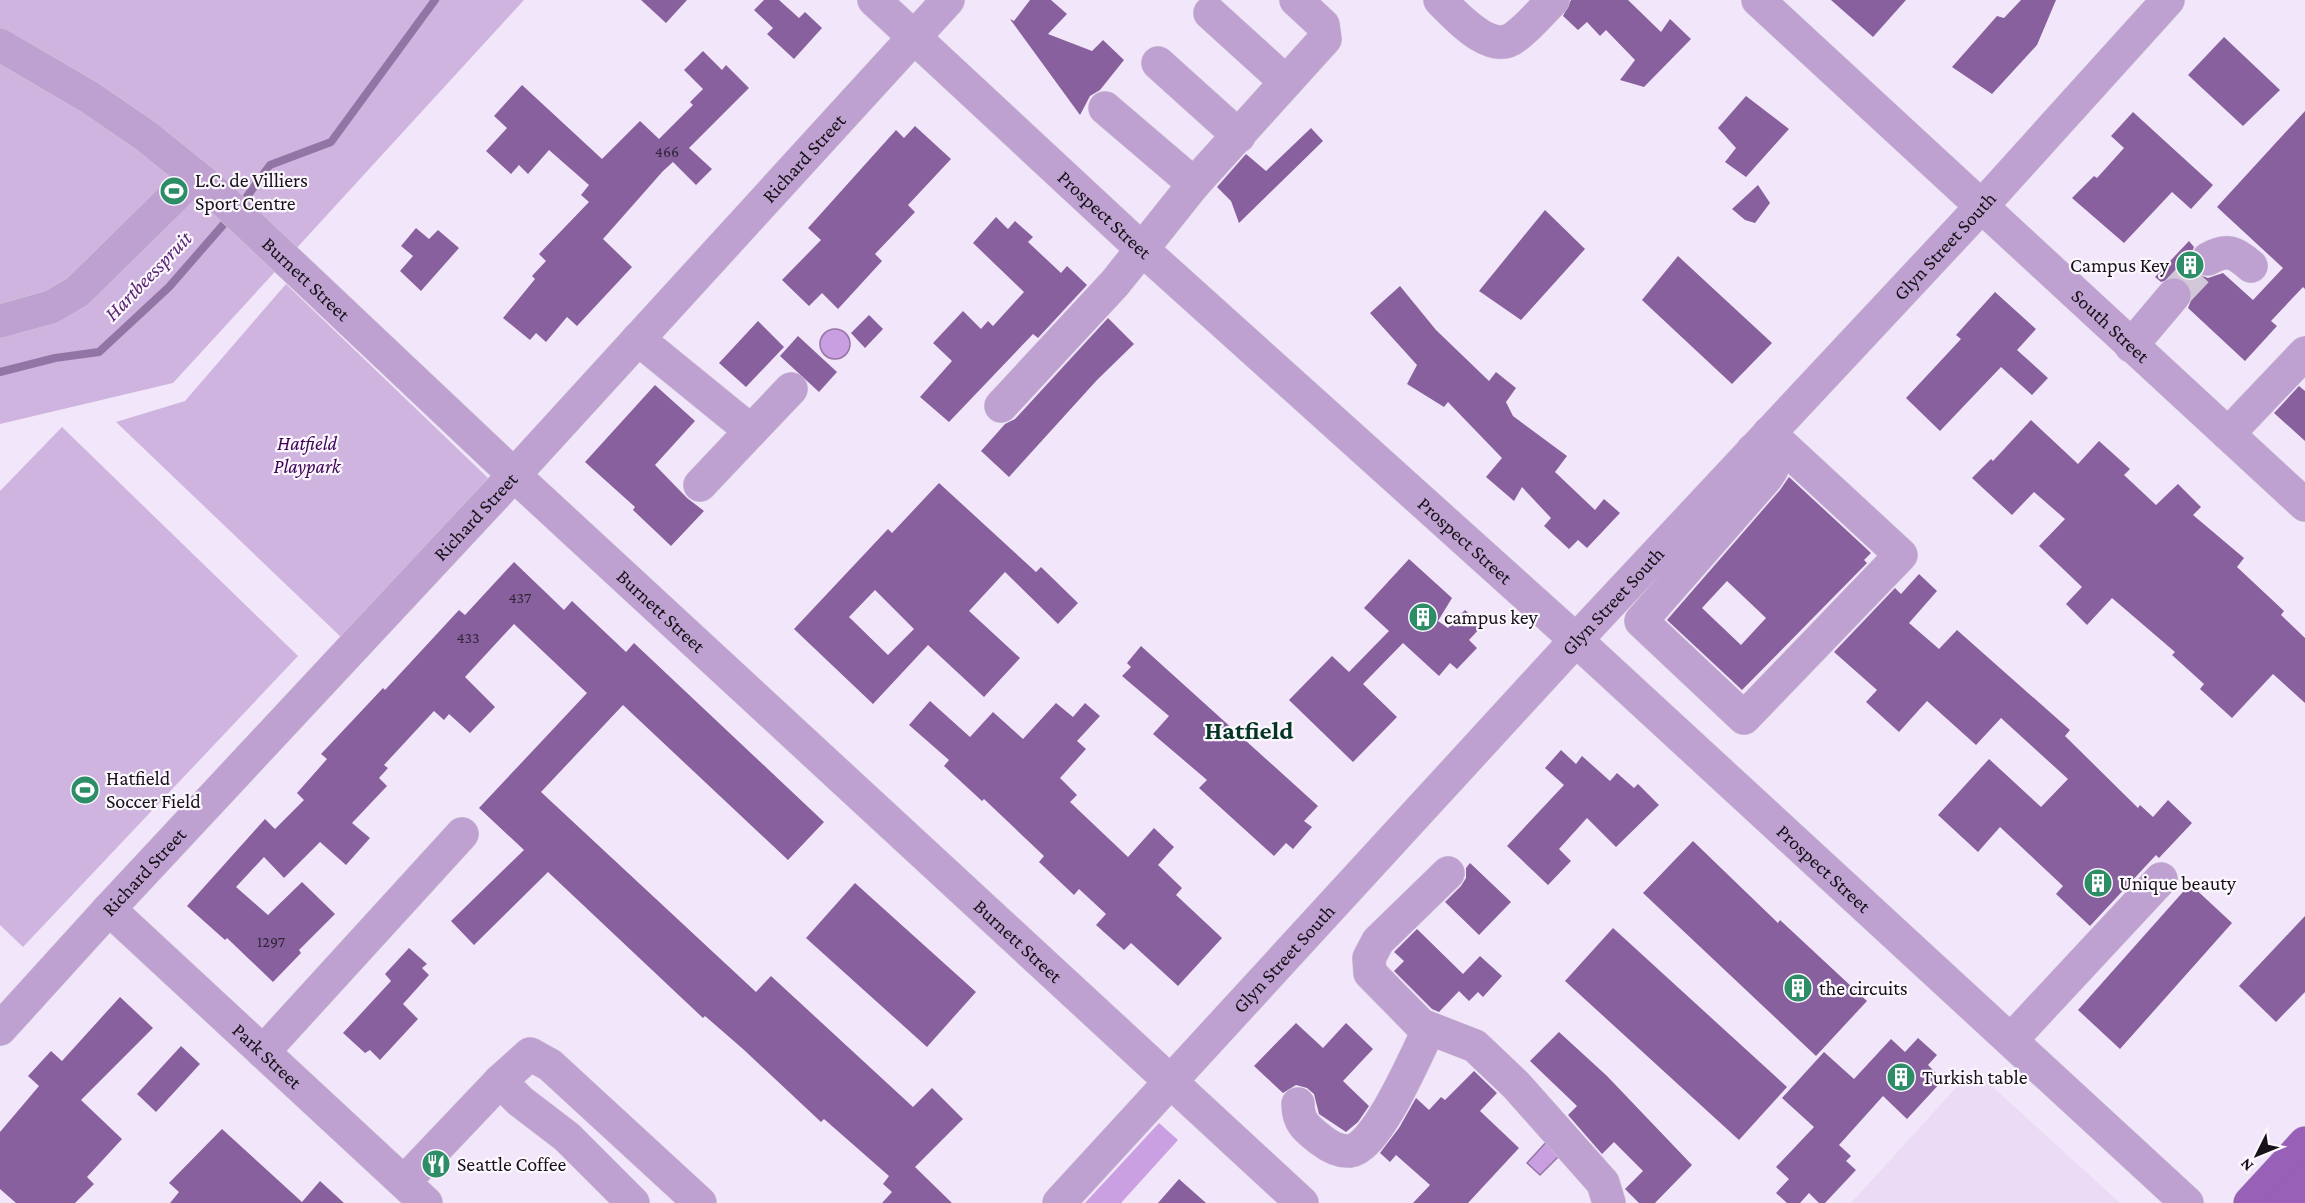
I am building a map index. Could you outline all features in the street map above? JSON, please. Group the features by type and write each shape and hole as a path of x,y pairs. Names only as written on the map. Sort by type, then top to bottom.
{"main road":[{"path":"2250,1203 2305,1143"},
{"path":"2285,1203 2305,1181"}],"street":[{"name":"Prospect Street","path":"874,0 1143,250 1576,640 2187,1203"},
{"name":"Richard Street","path":"0,1029 108,909 514,475 948,0"},
{"path":"1001,406 1143,250 1194,184 1325,39 1323,25 1296,0"},
{"path":"1440,0 1474,33 1501,42 1514,39 1553,0"},
{"name":"Glyn Street South","path":"1059,1203 1576,640 1980,208 2168,0"},
{"name":"South Street","path":"1766,3 1980,208 2305,505"},
{"path":"1210,13 1286,82"},
{"name":"Burnett Street","path":"0,45 89,97 146,136 201,181 514,475 1302,1203"},
{"path":"1158,63 1239,136"},
{"path":"1105,108 1194,184"},
{"path":"0,321 51,307 87,284 201,181"},
{"path":"2208,259 2227,251 2235,252 2251,266"},
{"path":"2131,346 2174,295"},
{"path":"638,339 751,431"},
{"path":"2228,434 2305,353"},
{"path":"700,484 791,389"},
{"path":"1761,442 1901,555 1744,718 1641,621 1766,478 1772,469 1761,442"},
{"path":"263,1052 462,834"},
{"path":"1448,873 1378,941 1369,958 1370,973 1421,1025 1475,1046 1508,1077 1603,1183 1609,1203"},
{"path":"2011,1040 2161,879"},
{"name":"Park Street","path":"108,909 415,1193"},
{"path":"1298,1104 1298,1115 1303,1126 1332,1149 1351,1151 1361,1146 1388,1114 1429,1029"},
{"path":"415,1193 500,1081 530,1054 536,1055 550,1065 700,1203"},
{"path":"500,1081 520,1101 567,1137 633,1203"}],"shaded area":[{"path":"835,329 841,330 849,338 849,350 841,358 835,359 829,358 821,350 820,344 821,338 829,330"},
{"path":"1973,1069 2120,1203 1851,1203"},
{"path":"1159,1123 1178,1140 1121,1203 1085,1203"},
{"path":"1549,1139 1563,1152 1540,1175 1527,1163"}],"green space":[{"name":"L.C. de Villiers Sport Centre","path":"0,0 524,0 173,383 0,424"},
{"name":"Hatfield Playpark","path":"286,284 488,478 342,638 116,422 185,401"},
{"name":"Hatfield Soccer Field","path":"62,427 298,656 23,947 0,925 0,491"}],"building":[{"path":"641,0 687,0 666,23"},
{"path":"764,0 779,0 799,18 805,12 822,28 794,59 767,34 773,28 754,10"},
{"path":"1030,0 1051,0 1067,14 1048,34 1092,51 1103,40 1124,60 1100,90 1090,96 1080,115 1010,19 1014,21"},
{"path":"1571,0 1628,0 1661,32 1670,19 1691,39 1644,87 1620,80 1635,60 1606,30 1600,36 1587,22 1578,30 1563,16"},
{"path":"1831,0 1906,0 1873,37"},
{"path":"2021,0 2056,0 2037,45 1992,94 1952,67 1997,16 2004,18"},
{"path":"2224,37 2280,90 2243,126 2188,75"},
{"path":"703,51 722,70 726,65 749,88 689,148 712,169 696,185 673,162 663,171 603,239 632,267 577,326 567,317 546,342 536,333 530,340 503,318 535,279 532,276 546,261 539,254 589,202 581,195 589,185 549,150 528,174 519,165 511,174 486,151 507,128 494,116 522,85 602,159 640,121 659,139 693,105 690,102 703,89 684,70"},
{"path":"1746,96 1789,129 1746,177 1725,162 1736,148 1718,128"},
{"name":"Campus Key","path":"2305,111 2305,289 2303,287 2271,321 2277,326 2245,361 2188,308 2192,298 2191,288 2186,281 2177,277 2161,282 2155,277 2189,241 2194,247 2189,259 2191,267 2197,274 2208,278 2223,273 2253,300 2283,268 2217,207"},
{"path":"2133,112 2213,185 2191,209 2172,192 2124,243 2072,198 2094,176 2097,178 2124,148 2111,136"},
{"path":"915,126 951,159 908,205 915,212 875,254 882,261 838,309 822,293 809,306 782,280 821,240 808,228 896,130 904,138"},
{"path":"1311,128 1323,141 1239,223 1231,201 1217,187 1246,154 1266,171"},
{"path":"1758,185 1770,203 1755,223 1745,220 1732,209"},
{"path":"1545,210 1585,249 1521,320 1479,291"},
{"path":"996,217 1008,229 1015,221 1033,237 1028,242 1061,273 1067,266 1087,285 1038,338 1033,334 949,422 920,397 952,361 933,343 963,311 981,329 988,321 993,326 1024,292 973,243"},
{"path":"416,228 429,239 438,230 459,248 421,291 400,271 413,256 401,246"},
{"path":"1678,256 1772,343 1732,384 1642,300"},
{"path":"1400,286 1436,330 1489,381 1496,372 1516,388 1506,402 1513,416 1567,456 1555,472 1595,510 1604,499 1620,513 1587,548 1578,540 1569,549 1544,526 1551,518 1522,487 1514,501 1486,477 1502,458 1448,402 1444,407 1407,384 1417,365 1370,313"},
{"path":"1995,292 2036,329 2017,350 2048,378 2032,395 2001,367 1940,431 1906,398 1961,339 1956,335"},
{"path":"869,315 883,329 865,348 851,333"},
{"path":"1108,318 1134,344 1097,380 1009,477 981,451 1005,424 1015,419"},
{"path":"758,321 784,347 746,387 719,363"},
{"path":"798,336 837,372 819,392 780,356"},
{"path":"655,385 695,421 655,465 687,498 704,511 671,546 633,510 635,507 585,462"},
{"path":"2299,386 2305,391 2305,441 2274,413"},
{"path":"2031,420 2078,464 2099,441 2130,469 2124,475 2156,505 2178,484 2201,507 2193,515 2244,558 2237,567 2284,611 2281,615 2305,638 2305,703 2273,674 2232,718 2200,689 2204,684 2172,655 2175,652 2112,598 2087,625 2066,604 2082,587 2039,546 2065,519 2034,492 2012,515 1972,478 1991,459 1993,461"},
{"path":"1789,477 1871,553 1864,560 1867,563 1742,690 1667,620","holes":["1727,581 1766,618 1741,645 1702,608"]},
{"path":"939,483 1036,572 1041,567 1078,603 1058,624 1005,572 969,611 1020,658 984,697 928,645 873,704 794,629 888,529 892,533","holes":["875,590 914,629 888,655 849,617"]},
{"path":"1409,559 1452,598 1438,621 1448,628 1465,610 1482,626 1469,640 1477,648 1457,669 1450,663 1439,676 1403,643 1363,684 1397,717 1353,762 1289,700 1332,656 1349,672 1389,631 1364,608"},
{"path":"514,562 564,610 572,601 626,652 634,643 824,822 788,860 623,705 541,792 756,992 771,976 913,1107 932,1088 963,1119 915,1167 952,1203 882,1203 892,1192 883,1184 889,1176 824,1119 821,1122 743,1049 705,1016 703,1018 548,872 474,945 451,921 524,850 479,808 587,693 514,624 465,677 495,707 470,733 449,714 444,720 434,711 384,765 388,768 379,778 387,786 352,823 370,838 346,865 320,842 284,878 264,857 236,887 268,915 302,882 335,914 299,950 301,953 273,982 227,938 225,940 187,906 265,819 275,829 304,800 297,793 327,759 321,754 383,688 385,690 459,610 465,615"},
{"path":"1919,574 1937,591 1909,623 1939,649 1957,630 2070,730 2065,736 2138,808 2140,805 2153,817 2168,800 2192,823 2159,858 2156,855 2090,926 2056,894 2063,886 2000,827 1978,852 1938,815 1989,759 2041,807 2068,779 2001,718 1976,745 1927,701 1899,732 1866,702 1877,690 1834,652 1895,588 1901,594"},
{"path":"1141,646 1318,806 1304,821 1312,827 1293,849 1286,843 1274,856 1199,788 1207,780 1153,734 1169,716 1122,676 1131,667 1127,663"},
{"path":"930,701 970,737 993,712 1023,739 1056,703 1073,717 1085,703 1100,716 1077,741 1086,749 1060,778 1077,795 1070,802 1128,857 1154,828 1174,847 1158,865 1182,888 1176,895 1222,938 1178,986 1131,943 1124,950 1096,925 1106,914 1079,889 1074,895 1039,862 1044,856 984,799 982,801 944,766 949,760 909,725"},
{"path":"1561,750 1576,764 1582,756 1610,781 1617,773 1634,788 1638,784 1659,805 1616,847 1587,818 1559,849 1571,861 1548,885 1507,846 1564,785 1545,768"},
{"path":"1693,841 1778,923 1780,920 1867,1001 1816,1056 1643,893"},
{"path":"1470,863 1511,902 1479,935 1445,902 1461,886 1466,878 1466,868"},
{"path":"855,883 976,992 927,1047 806,938"},
{"path":"2190,884 2232,923 2120,1049 2078,1010"},
{"path":"2305,916 2305,992 2276,1022 2239,986"},
{"path":"1613,928 1787,1087 1739,1140 1565,981"},
{"path":"1417,929 1463,974 1480,956 1502,976 1483,997 1478,992 1469,1001 1459,991 1439,1012 1432,1009 1394,971 1404,961 1394,952"},
{"path":"409,948 427,964 422,968 429,975 403,1004 418,1019 380,1060 370,1050 365,1053 343,1033 391,981 385,974"},
{"path":"120,997 153,1028 81,1100 122,1139 87,1177 94,1184 75,1203 16,1203 0,1189 0,1132 39,1086 28,1076 51,1051 62,1061"},
{"path":"1296,1023 1323,1048 1346,1023 1373,1049 1343,1081 1369,1106 1358,1122 1346,1132 1319,1114 1314,1094 1307,1088 1296,1085 1283,1093 1254,1066"},
{"path":"1559,1032 1607,1076 1692,1165 1655,1203 1639,1203 1625,1189 1643,1171 1614,1142 1602,1154 1568,1115 1577,1106 1530,1061"},
{"path":"1918,1038 1937,1055 1928,1065 1943,1080 1907,1119 1883,1096 1839,1145 1851,1156 1846,1161 1856,1170 1825,1203 1819,1203 1809,1193 1800,1203 1787,1203 1776,1193 1789,1179 1776,1167 1814,1127 1782,1098 1824,1052 1854,1079 1891,1039 1905,1052"},
{"path":"181,1046 200,1064 156,1112 137,1094"},
{"path":"1474,1071 1497,1093 1480,1111 1519,1148 1468,1203 1413,1203 1430,1185 1396,1155 1390,1162 1380,1153 1399,1128 1416,1098 1429,1110 1441,1097 1445,1100"},
{"path":"222,1129 302,1202 320,1181 344,1203 170,1203 179,1192 169,1183"},
{"path":"1179,1179 1206,1203 1158,1203"}],"waterway":[{"name":"Hartbeesspruit","path":"240,206 270,165 331,142 435,0"},
{"name":"Hartbeesspruit","path":"0,372 55,358 99,352 169,287 230,217"}],"tunnel":[{"path":"2174,295 2208,259"}],"place":[{"name":"L.C. de Villiers Sport Centre","path":"174,191"},
{"name":"Campus Key","path":"2190,265"},
{"name":"campus key","path":"1423,617"},
{"name":"Hatfield Soccer Field","path":"85,790"},
{"name":"Unique beauty","path":"2098,883"},
{"name":"the circuits","path":"1798,988"},
{"name":"Turkish table","path":"1901,1077"},
{"name":"Seattle Coffee","path":"436,1164"}],"district":[{"name":"Hatfield","path":"1249,730"}]}
